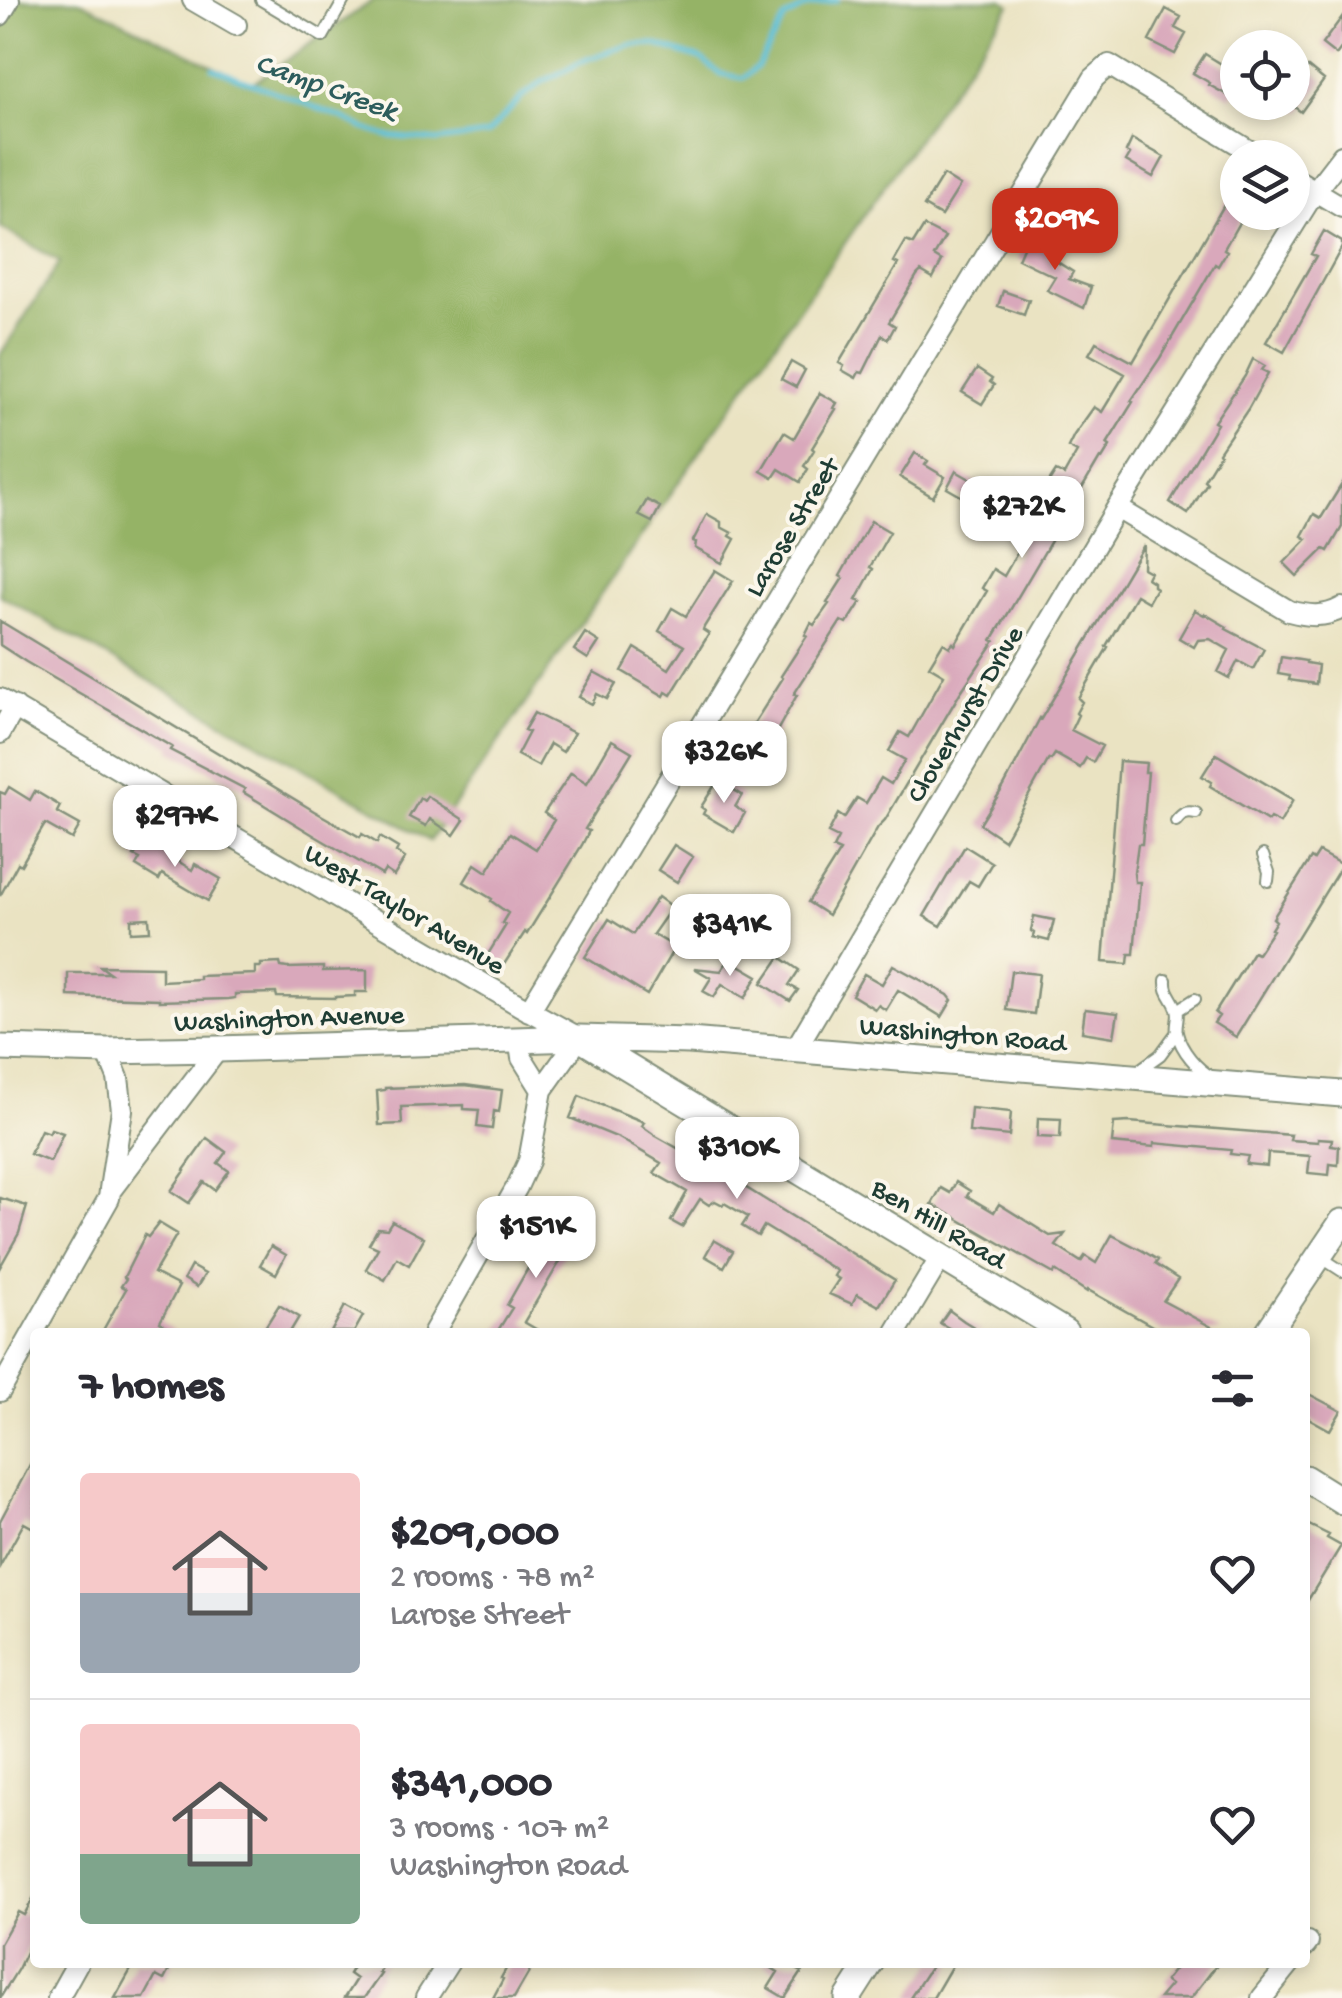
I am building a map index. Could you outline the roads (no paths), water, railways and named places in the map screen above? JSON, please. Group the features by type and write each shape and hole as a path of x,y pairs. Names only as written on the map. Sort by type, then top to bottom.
{"street":[{"path":"0,16 9,0"},
{"path":"194,0 236,26"},
{"name":"Larose Street","path":"528,1011 1094,78 1109,65 1232,140"},
{"name":"Cloverhurst Drive","path":"796,1048 1117,508 1316,190 1342,156"},
{"path":"1310,186 1342,207"},
{"path":"1117,508 1289,611 1312,616 1342,608"},
{"path":"0,733 8,703"},
{"name":"West Taylor Avenue","path":"8,703 579,1038"},
{"path":"519,1038 522,1058 542,1090"},
{"path":"436,1328 517,1186 528,1161 542,1090 579,1038"},
{"name":"Washington Road","path":"579,1038 796,1048 1342,1094"},
{"name":"Washington Avenue","path":"0,1048 107,1051 579,1038"},
{"name":"Ben Hill Road","path":"579,1038 1058,1328"},
{"path":"110,1191 218,1049"},
{"path":"35,1328 110,1191 122,1110 118,1078 107,1051"},
{"path":"1271,1328 1342,1222"},
{"path":"898,1328 941,1257"},
{"path":"0,1391 30,1337"},
{"path":"1310,1481 1342,1501"},
{"path":"58,1998 75,1968"},
{"path":"426,1998 446,1968"},
{"path":"848,1998 867,1968"},
{"path":"1262,1998 1286,1968"}],"lane":[{"path":"261,0 322,37 344,0"},
{"path":"1176,821 1188,811 1196,813"},
{"path":"1263,856 1268,881"},
{"path":"1166,980 1166,990 1178,1010 1177,1032 1192,1060 1202,1072 1230,1083"},
{"path":"1178,1010 1195,999"},
{"path":"1118,1074 1147,1066 1177,1032"},
{"path":"1319,1256 1342,1271"}],"waterway":[{"name":"Camp Creek","path":"213,68 387,136 437,141 487,134 542,82 587,59 629,45 654,44 701,59 721,74 743,78 758,66 785,18 805,7 837,0"}]}
